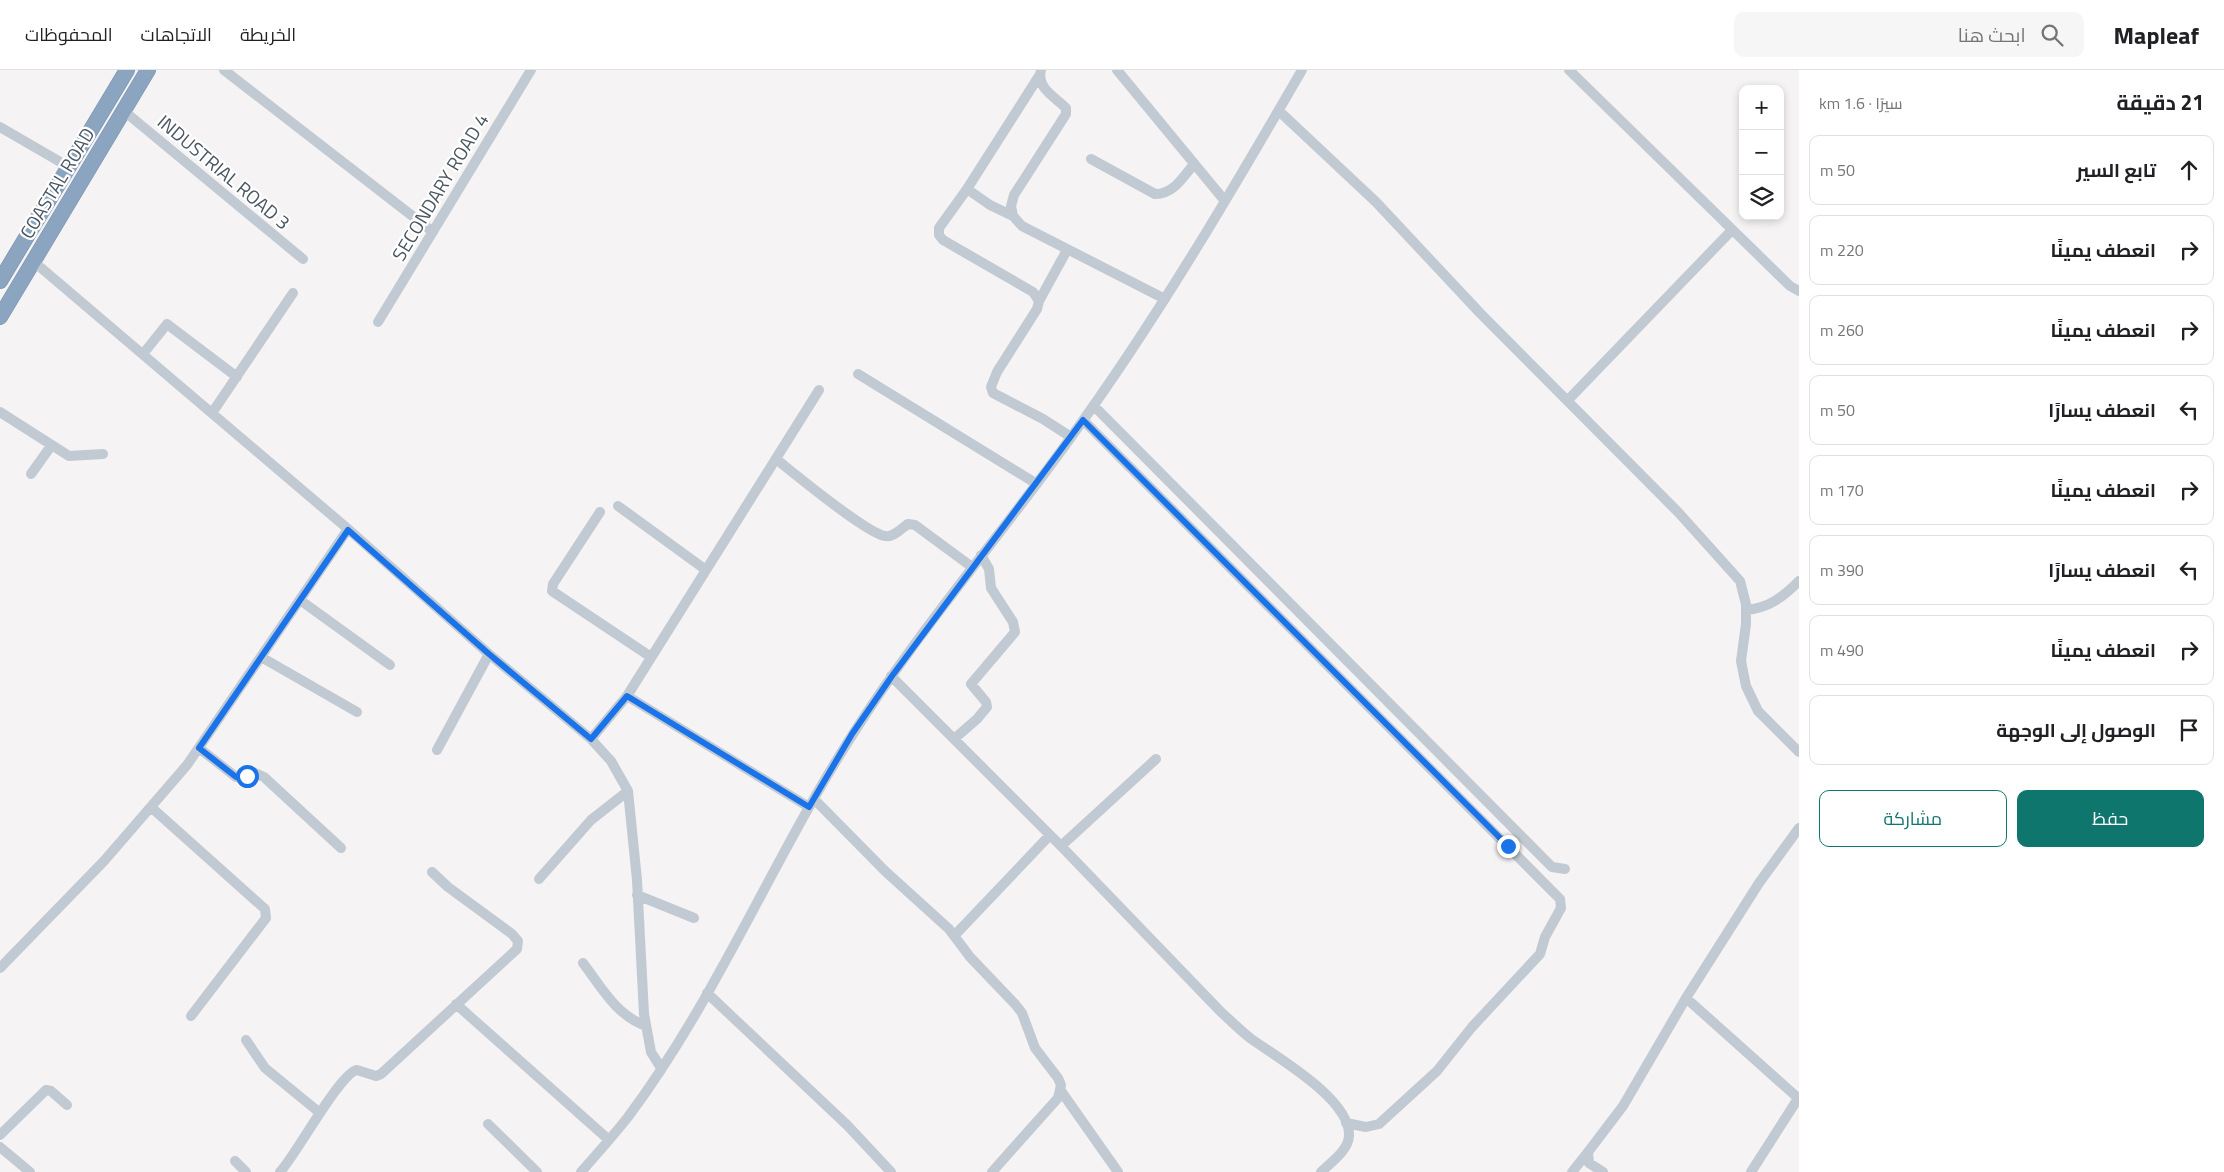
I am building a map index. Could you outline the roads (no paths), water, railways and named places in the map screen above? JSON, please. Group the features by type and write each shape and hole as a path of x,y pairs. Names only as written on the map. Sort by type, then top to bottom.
{"highway":[{"name":"COASTAL ROAD","path":"0,282 127,70"},
{"name":"COASTAL ROAD","path":"0,317 148,70"}],"street":[{"path":"224,70 433,232"},
{"name":"SECONDARY ROAD 4","path":"378,322 531,70"},
{"path":"1117,70 1225,201"},
{"path":"581,1172 609,1140 661,1068 706,993 811,803 852,734 972,567 1037,484 1094,406 1165,299 1302,70"},
{"path":"1569,70 1790,286 1799,291"},
{"path":"1039,301 1033,292 943,240 939,235 939,228 967,189 1040,73"},
{"path":"1013,216 1011,206 1014,195 1066,114 1066,108 1042,84 1040,73"},
{"name":"INDUSTRIAL ROAD 3","path":"124,111 303,259"},
{"path":"1279,111 1376,202 1480,313 1678,512 1740,581 1745,593 1746,610 1741,661 1750,699 1758,711 1799,752"},
{"path":"0,128 69,167"},
{"path":"1092,159 1155,194 1164,194 1172,190 1194,164"},
{"path":"967,189 990,205 1013,216 1022,226 1165,299"},
{"path":"1568,400 1732,230"},
{"path":"1067,250 1039,301 1037,309 997,372 990,388 993,393 1043,419 1071,437"},
{"path":"33,261 348,530 489,654 591,739 612,761 628,791 646,1026 651,1052 661,1068"},
{"path":"212,413 293,293"},
{"path":"143,354 166,324 237,377"},
{"path":"858,374 1037,484"},
{"path":"591,739 627,696 819,390"},
{"path":"1094,406 1552,866 1565,869"},
{"path":"0,412 69,456 103,454"},
{"path":"1083,420 1560,899 1561,908 1545,937 1540,954 1472,1027 1437,1070 1379,1124 1366,1127 1346,1123"},
{"path":"31,474 51,446"},
{"path":"776,459 866,527 884,536 891,536 908,524 915,525 972,567"},
{"path":"618,506 706,570"},
{"path":"600,512 553,584 552,591 651,657"},
{"path":"0,968 104,861 152,808 199,748 348,530"},
{"path":"954,739 977,719 987,707 986,702 971,684 1015,632 1012,622 991,588 989,569 981,556"},
{"path":"1746,610 1763,608 1777,601 1799,581"},
{"path":"300,600 390,666"},
{"path":"437,750 489,654"},
{"path":"261,657 357,712"},
{"path":"892,676 1062,846 1221,1012 1249,1037 1307,1077 1343,1116 1349,1135 1348,1142 1343,1150 1321,1172"},
{"path":"627,696 811,803 954,936 970,957 1022,1013 1030,1039 1058,1078 1061,1092 1118,1172"},
{"path":"199,748 236,777 244,778 253,772 264,776 341,848"},
{"path":"1062,846 1156,759"},
{"path":"539,880 590,820 628,791"},
{"path":"152,808 265,909 266,913 266,918 191,1016"},
{"path":"1572,1172 1623,1106 1686,998 1759,883 1799,828"},
{"path":"954,936 1050,835"},
{"path":"280,1172 296,1152 320,1113 353,1071 376,1076 381,1074 517,949 518,941 500,924 448,887 432,872"},
{"path":"637,895 694,918"},
{"path":"583,963 620,1012 630,1020 646,1026"},
{"path":"706,993 853,1131 892,1172"},
{"path":"1686,998 1799,1097 1751,1172"},
{"path":"456,1004 609,1140"},
{"path":"246,1040 265,1068 320,1113"},
{"path":"0,1135 46,1090 52,1091 67,1105"},
{"path":"992,1172 1031,1130 1061,1092"},
{"path":"488,1124 537,1172"},
{"path":"0,1147 30,1172"},
{"path":"1588,1152 1589,1163 1604,1172"},
{"path":"235,1161 246,1172"}]}
